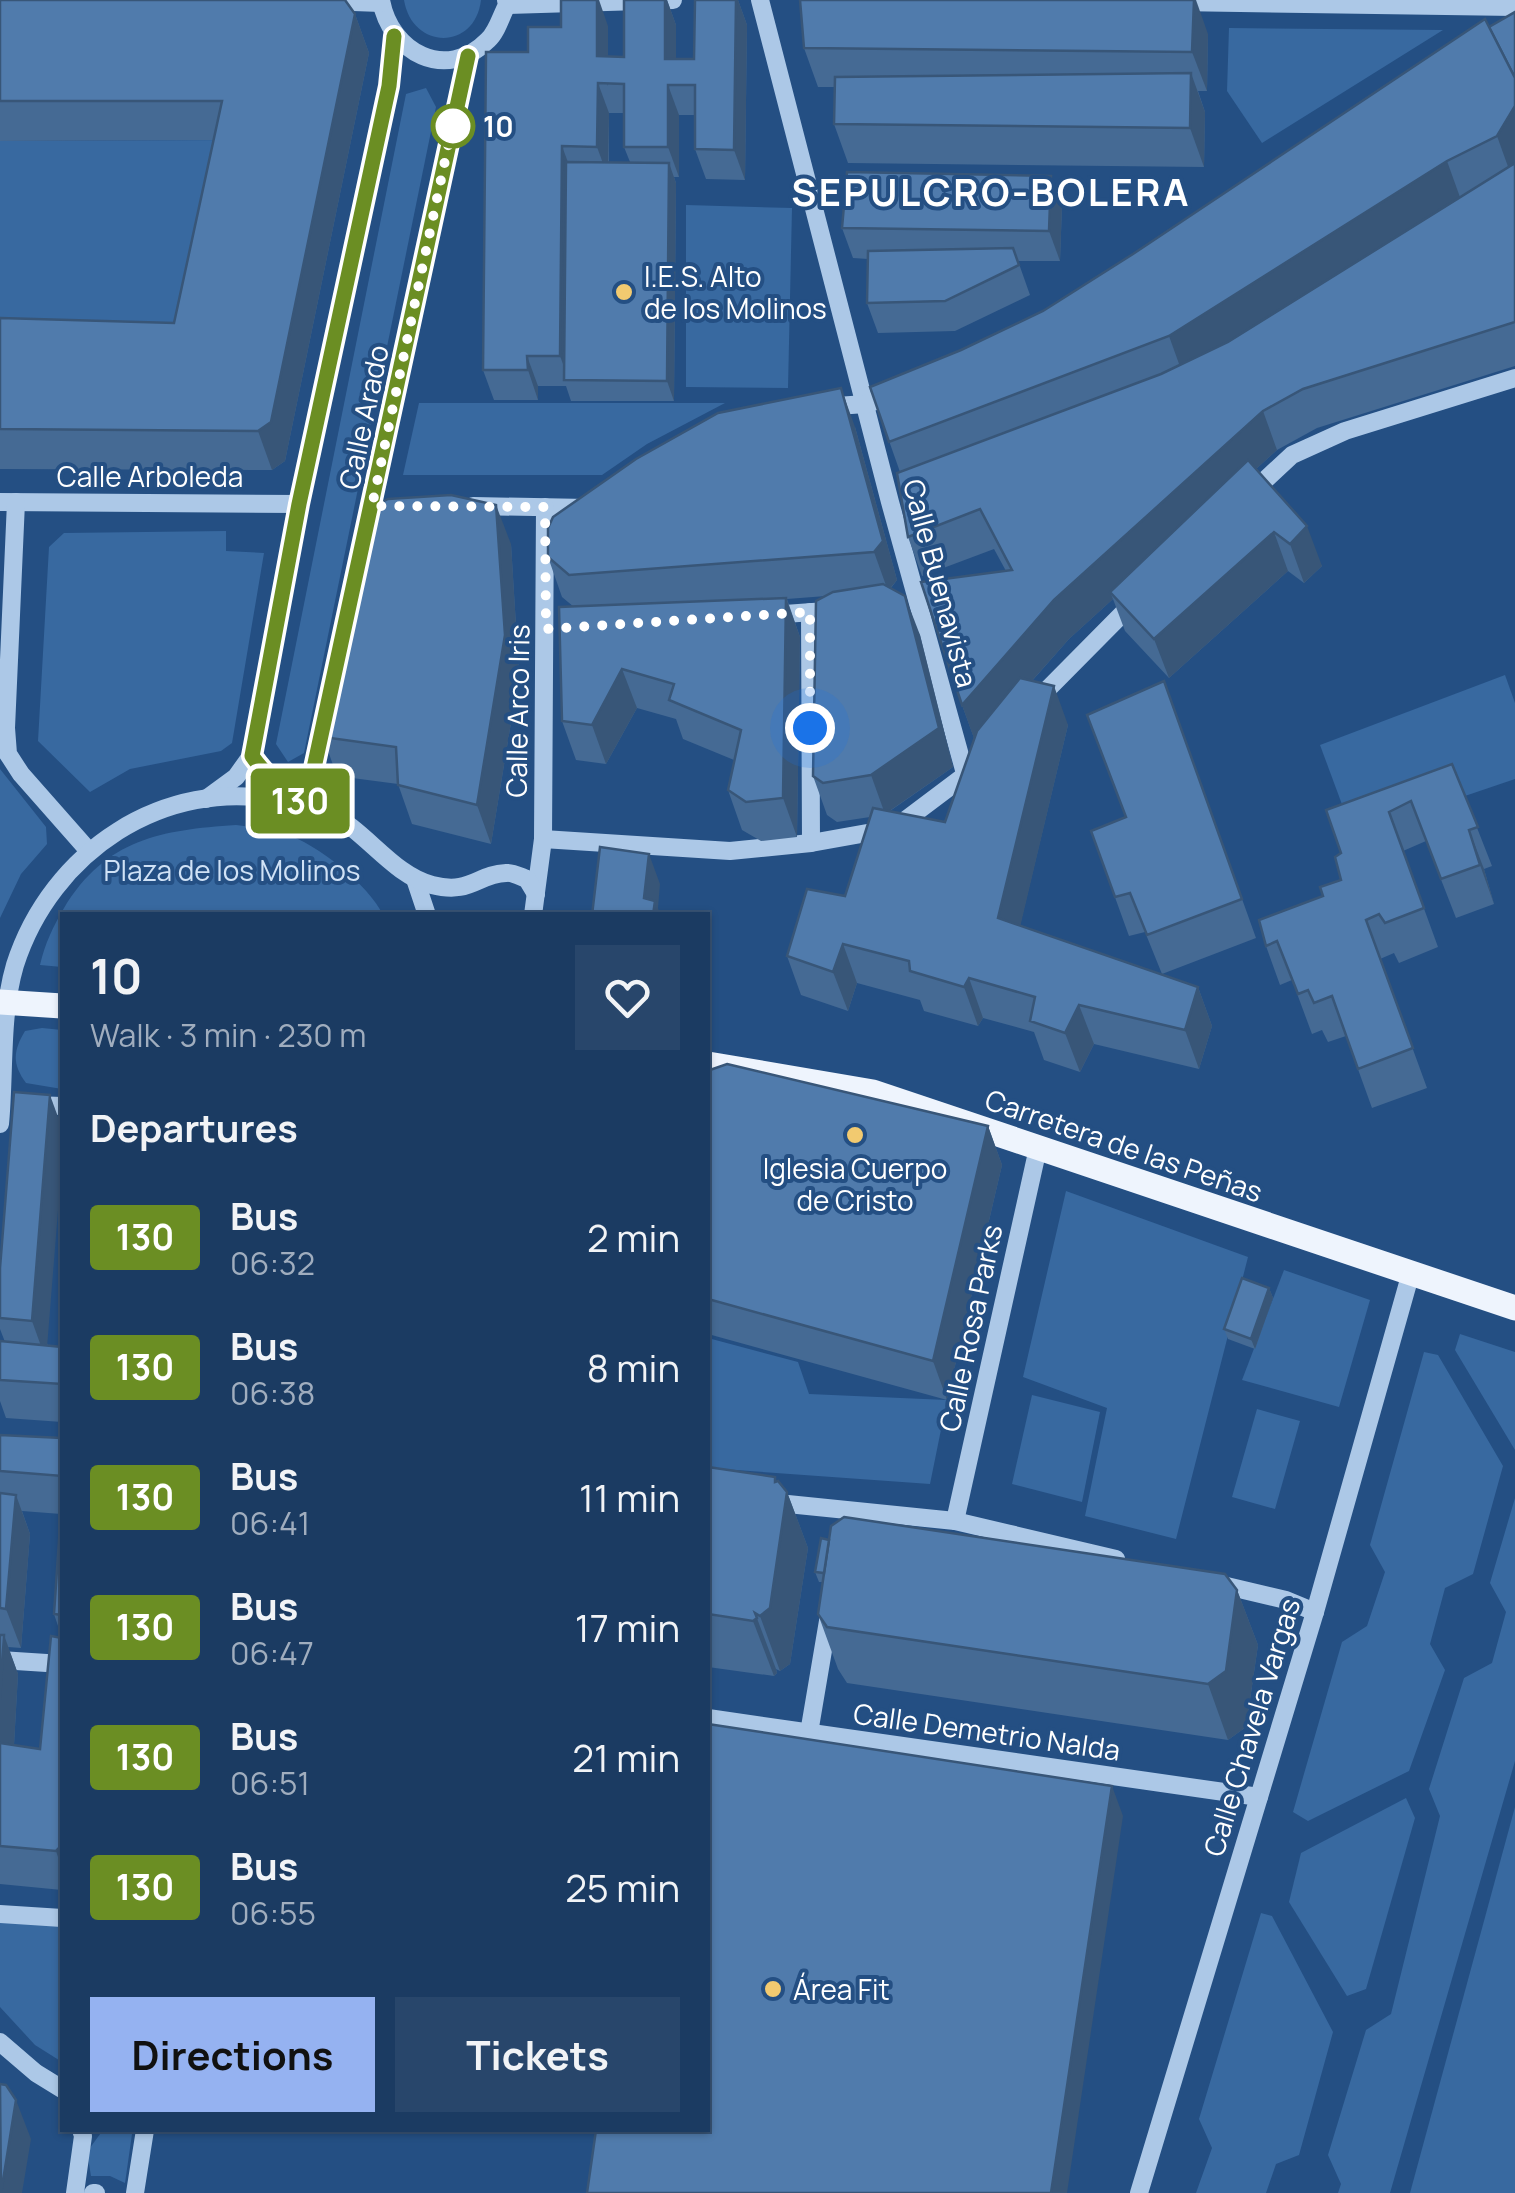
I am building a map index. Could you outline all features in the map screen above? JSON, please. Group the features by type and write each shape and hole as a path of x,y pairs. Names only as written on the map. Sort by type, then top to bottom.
{"main road":[{"path":"3,1002 60,1006"},
{"name":"Carretera de las Peñas","path":"710,1064 873,1092 1410,1276 1515,1308"}],"street":[{"path":"307,1 381,1 394,36 417,55 441,61 468,56 491,38 506,2 673,0"},
{"name":"Calle Buenavista","path":"760,0 865,404 899,499 916,604 966,777"},
{"path":"1158,2 1515,8"},
{"name":"Calle Arado","path":"252,756 299,504 389,86 394,36"},
{"name":"Calle Arado","path":"364,544 382,506 468,56"},
{"path":"1236,508 1292,456 1345,432 1515,378"},
{"path":"812,408 865,404 914,389"},
{"path":"449,506 590,508 606,499"},
{"path":"8,502 8,754 20,774 88,850"},
{"name":"Calle Arboleda","path":"8,502 299,504"},
{"name":"Calle Arco Iris","path":"533,912 543,839 555,628 545,507"},
{"path":"1026,712 1155,582"},
{"path":"753,616 864,608"},
{"path":"810,612 810,843"},
{"path":"326,811 312,777 342,641"},
{"path":"543,839 730,850 810,843 895,828 966,777 990,751"},
{"path":"206,799 236,776 252,756 270,781 370,840 415,879 434,886 462,888 506,872 528,880 536,894"},
{"path":"0,1124 3,1002 25,940 45,905 88,850 125,825 162,808 206,799 269,799 326,811"},
{"path":"415,879 427,912"},
{"path":"2,1103 60,1106"},
{"name":"Calle Rosa Parks","path":"955,1521 1038,1148"},
{"name":"Calle Chavela Vargas","path":"1139,2193 1315,1612 1410,1276"},
{"path":"747,1500 955,1521 1130,1563"},
{"path":"844,1536 847,1508"},
{"path":"1188,1577 1286,1600 1315,1612"},
{"path":"809,1733 834,1591"},
{"path":"0,1660 60,1664"},
{"name":"Calle Demetrio Nalda","path":"710,1718 1259,1797"},
{"path":"0,1914 60,1918"},
{"path":"0,2042 60,2088"},
{"path":"75,2193 84,2132"},
{"path":"134,2193 145,2132"}],"green space":[{"path":"404,0 481,0 468,29 443,38 419,28 409,16"},
{"path":"1229,28 1443,30 1262,143 1227,91"},
{"path":"426,88 436,107 304,753 288,762 276,744 406,94"},
{"path":"236,140 189,362 0,357 0,141"},
{"path":"686,205 792,208 788,388 686,387"},
{"path":"419,403 725,403 647,444 602,475 403,475"},
{"path":"226,531 226,551 264,553 232,743 221,751 130,769 90,792 38,741 49,547 64,533"},
{"path":"1505,675 1515,703 1515,779 1353,834 1320,745"},
{"path":"0,769 46,827 47,844 21,874 0,918"},
{"name":"Plaza de los Molinos","path":"236,825 278,831 341,867 381,912 62,912 80,885 117,853 138,842 183,830"},
{"name":"Plaza de los Molinos","path":"60,916 60,967 40,965"},
{"path":"60,1030 60,1089 26,1083 18,1070 16,1051 25,1031"},
{"path":"1066,1191 1248,1257 1176,1539 1085,1516 1107,1408 1023,1377"},
{"path":"1284,1270 1370,1300 1339,1407 1242,1380"},
{"path":"1460,1334 1515,1352 1515,1450 1455,1350"},
{"path":"710,1339 798,1362 809,1394 947,1400 930,1484 710,1468"},
{"path":"1424,1352 1438,1355 1503,1466 1473,1574 1445,1588 1430,1644 1445,1670 1409,1771 1308,1821 1293,1812 1342,1642 1367,1626 1385,1572 1370,1545"},
{"path":"1032,1395 1100,1412 1082,1502 1012,1484"},
{"path":"1257,1409 1300,1421 1275,1509 1232,1497"},
{"path":"1515,1498 1515,1761 1390,2193 1338,2193 1341,2184 1328,2155 1366,2030 1391,2014 1440,1816 1429,1789 1464,1678 1492,1663 1506,1612 1490,1583"},
{"path":"1406,1798 1415,1818 1366,1989 1347,1996 1289,1902 1301,1853"},
{"path":"1515,1807 1515,2193 1410,2193"},
{"path":"1261,1913 1272,1916 1333,2032 1299,2155 1276,2164 1266,2193 1196,2193 1212,2148 1199,2119"},
{"path":"0,1919 60,1922 60,2061 35,2045 0,2007"},
{"path":"102,2132 130,2132 125,2183 110,2176 91,2176 87,2152"}],"building":[{"path":"0,0 345,0 355,14 271,422 258,431 0,429 0,318 174,323 222,101 0,101"},
{"path":"561,0 597,0 597,56 624,57 624,0 665,0 665,59 694,59 695,0 736,0 734,150 695,149 695,85 668,85 668,147 624,147 624,84 598,83 597,147 562,146 560,356 527,356 528,370 483,370 486,52 528,52 528,27 561,27"},
{"path":"800,0 1194,0 1192,52 804,48"},
{"path":"1515,12 1515,78 1489,27"},
{"path":"1485,19 1515,78 1515,106 1497,136 1447,161 1169,336 889,442 870,387 1043,311"},
{"path":"1191,73 1190,128 834,124 835,77"},
{"name":"I.E.S. Alto de los Molinos","path":"566,162 669,163 667,381 564,380"},
{"path":"1515,163 1515,322 1303,389 1263,411 1054,600 962,705 921,582 1012,570 980,509 908,537 897,473 1161,374 1228,342"},
{"path":"847,172 1051,176 1049,231 842,228"},
{"path":"1013,248 1019,265 945,301 867,303 868,251"},
{"path":"841,388 883,541 874,552 569,575 548,557 548,528 553,517 636,459 718,413"},
{"path":"1248,460 1307,526 1290,544 1274,532 1154,639 1110,592"},
{"path":"451,495 496,505 505,635 477,805 398,785 396,747 323,737 362,525 369,509 388,499"},
{"path":"883,584 905,596 939,728 871,775 823,783 813,776 816,601 833,592"},
{"path":"786,598 783,798 746,802 728,790 741,730 669,700 674,684 622,669 592,725 562,721 559,607"},
{"path":"1020,678 1054,686 998,918 1198,987 1185,1030 1079,1005 1065,1033 1030,1021 1035,997 969,978 964,987 910,971 909,961 843,944 833,972 787,956 807,889 845,896 873,808 945,822 977,731"},
{"path":"1164,681 1242,899 1147,935 1130,893 1115,897 1091,831 1126,817 1087,715"},
{"path":"1452,764 1478,827 1469,830 1480,865 1441,879 1411,801 1389,812 1424,908 1385,923 1379,914 1366,920 1413,1048 1358,1069 1332,996 1314,1003 1308,990 1298,994 1277,941 1266,946 1259,920 1323,896 1320,887 1341,880 1335,857 1341,853 1326,810"},
{"path":"600,847 649,854 644,898 655,901 653,912 592,912"},
{"path":"727,1064 988,1126 933,1361 710,1300 710,1070"},
{"path":"14,1092 50,1095 32,1321 0,1318 0,1268"},
{"path":"1242,1278 1269,1288 1251,1339 1224,1329"},
{"path":"0,1341 60,1347 60,1384 0,1380"},
{"path":"0,1435 60,1438 60,1476 0,1471"},
{"path":"710,1467 775,1477 775,1482 787,1492 770,1608 760,1616 755,1613 757,1618 753,1621 710,1614"},
{"path":"0,1493 16,1495 6,1609 0,1608"},
{"path":"844,1517 1225,1574 1237,1590 1226,1671 1208,1684 827,1627 818,1614 831,1526"},
{"path":"60,1526 60,1615 54,1614"},
{"path":"821,1538 829,1540 824,1573 815,1572"},
{"path":"0,1635 4,1635 0,1700"},
{"path":"51,1636 60,1638 60,1847 56,1851 0,1846 0,1743 40,1749"},
{"path":"710,1724 1112,1786 1051,2193 587,2193 596,2132 710,2132"},
{"path":"0,2084 6,2085 16,2100 1,2193"}],"bus line":[{"name":"130","path":"394,36 389,86 299,504 252,756 270,781 302,802 326,811 312,777 468,56"}],"place":[{"name":"10","path":"453,126"},
{"name":"I.E.S. Alto de los Molinos","path":"624,292"},
{"name":"Iglesia Cuerpo de Cristo","path":"855,1135"},
{"name":"Área Fit","path":"773,1989"}],"district":[{"name":"SEPULCRO-BOLERA","path":"991,191"}],"route":[{"path":"453,126 454,118 372,506 545,507 546,629 810,612 810,728"}]}
